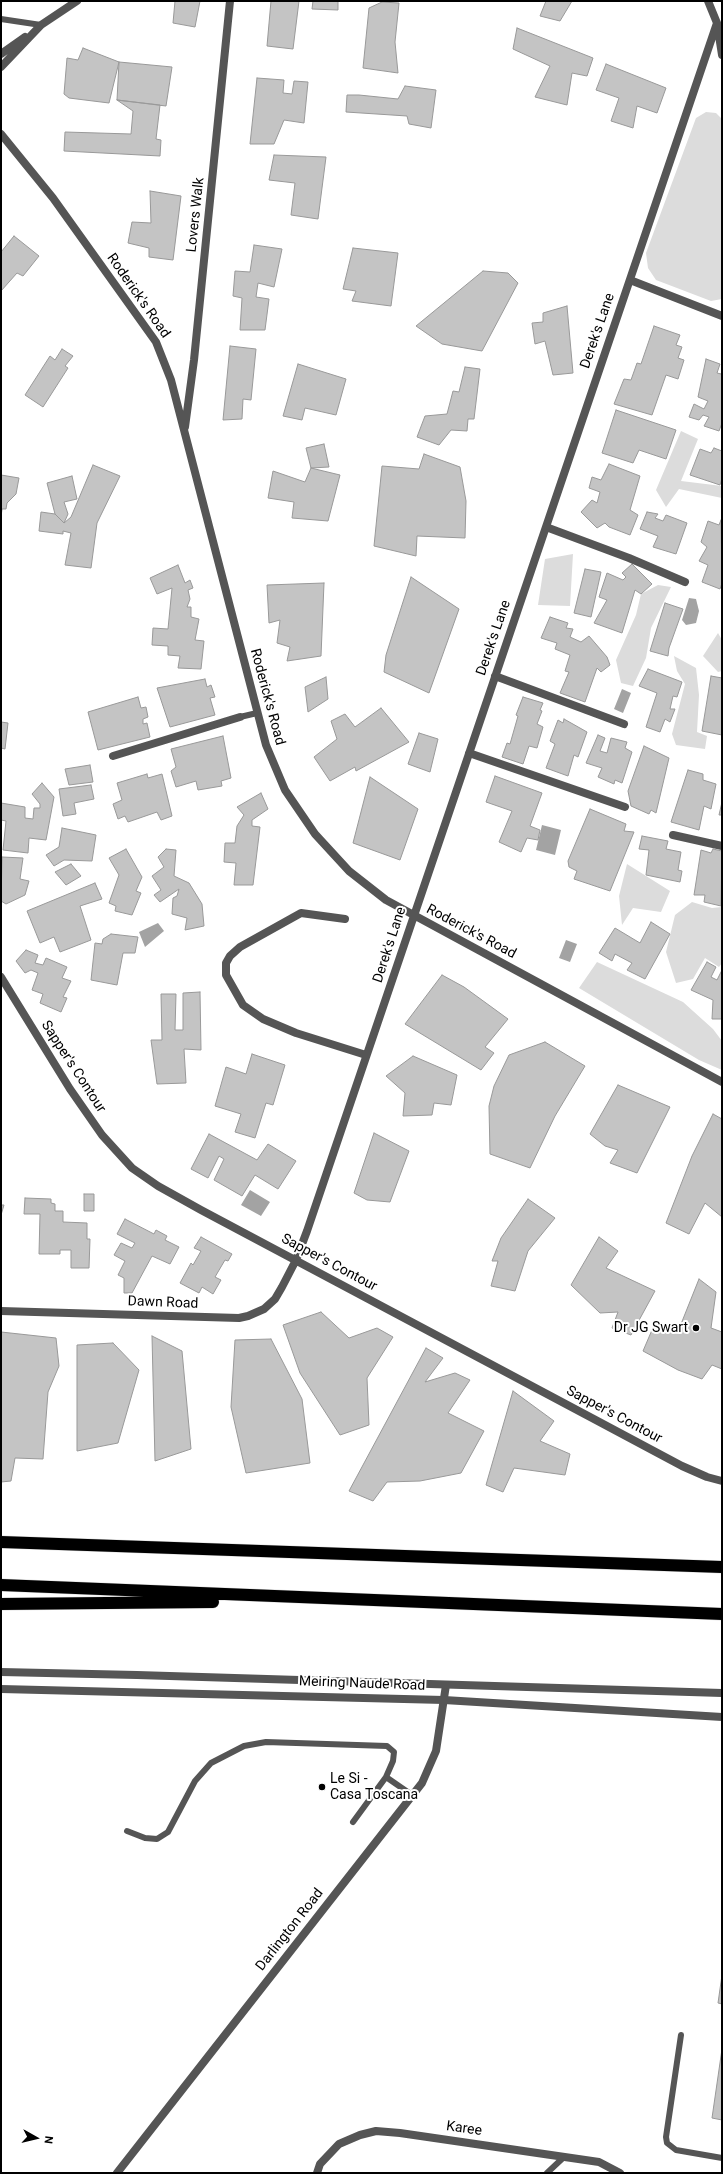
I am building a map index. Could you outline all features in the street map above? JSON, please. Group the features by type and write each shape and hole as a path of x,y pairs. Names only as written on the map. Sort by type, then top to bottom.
{"highway":[{"path":"1,1542 722,1567"},
{"path":"1,1585 722,1614"},
{"path":"1,1604 358,1600"}],"street":[{"path":"1,67 41,25 77,1"},
{"name":"Lovers Walk","path":"184,431 194,360 230,1"},
{"path":"708,1 717,23 722,55"},
{"name":"Derek's Lane","path":"296,1260 717,23"},
{"path":"1,54 31,34"},
{"name":"Roderick's Road","path":"1,127 3,135 53,198 156,342 171,380 266,745 277,775 300,814 322,844 366,886 413,916 722,1082"},
{"path":"630,280 722,316"},
{"path":"546,527 629,558 685,582"},
{"path":"495,676 624,724"},
{"path":"113,756 240,717"},
{"path":"469,753 625,807"},
{"path":"673,835 722,846"},
{"path":"345,920 301,913 240,947 230,956 226,963 226,975 243,1005 264,1019 296,1033 366,1055"},
{"name":"Sapper's Contour","path":"1,977 70,1089 102,1135 132,1168 158,1186 682,1466 722,1481"},
{"name":"Dawn Road","path":"1,1311 221,1318 248,1316 264,1309 275,1299 296,1260"},
{"name":"Meiring Naude Road","path":"1,1672 722,1693"},
{"name":"Darlington Road","path":"117,2173 422,1783 436,1751 446,1685"},
{"name":"Meiring Naude Road","path":"1,1689 444,1700 722,1716"},
{"name":"Karee","path":"317,2173 320,2164 339,2144 360,2135 376,2132 400,2133 599,2162 620,2173"}],"lane":[{"path":"1,19 41,25"},
{"path":"240,717 257,713"},
{"path":"127,1832 145,1838 157,1839 168,1832 195,1781 211,1763 244,1746 266,1742 387,1746 394,1752 393,1761 386,1777 353,1822"},
{"path":"386,1777 412,1795"},
{"path":"681,2035 666,2137 667,2143 676,2150 722,2158"},
{"path":"547,2173 564,2157"}],"shaded area":[{"path":"706,112 716,113 721,118 722,127 722,299 711,301 656,280 648,268 646,253 696,118"},
{"path":"681,431 698,439 681,481 722,486 722,498 679,489 666,507 656,490"},
{"path":"573,554 570,606 538,605 545,559"},
{"path":"658,585 671,587 651,628 646,658 633,686 621,683 616,660 636,615 641,594"},
{"path":"689,598 696,599 699,611 696,623 686,625 682,620"},
{"path":"718,633 722,640 722,671 718,672 703,656"},
{"path":"674,656 696,668 699,695 697,732 707,736 705,749 676,745 672,734 685,684 677,671"},
{"path":"622,689 631,693 623,713 614,709"},
{"path":"542,825 561,830 555,855 536,850"},
{"path":"627,864 670,891 661,912 633,908 622,925 619,896"},
{"path":"692,902 712,908 722,907 722,963 719,967 705,958 693,979 676,983 666,952 675,915"},
{"path":"158,923 164,931 145,947 139,932"},
{"path":"566,940 577,944 570,962 559,958"},
{"path":"597,962 683,1002 713,1029 722,1041 722,1070 699,1060 579,988"},
{"path":"250,1190 270,1202 261,1216 241,1205"}],"building":[{"path":"175,1 200,1 195,27 173,23"},
{"path":"271,1 299,1 293,49 267,46"},
{"path":"313,1 338,1 338,10 312,9"},
{"path":"546,1 572,1 560,21 540,16"},
{"path":"382,2 399,3 395,42 398,73 363,68 369,8"},
{"path":"517,28 593,58 587,76 572,73 567,105 535,97 550,66 513,49"},
{"path":"83,48 119,62 109,103 69,98 64,94 67,58 78,60"},
{"path":"119,62 172,67 166,106 117,100"},
{"path":"606,64 666,88 657,113 637,106 633,128 611,121 619,98 596,90"},
{"path":"257,78 284,80 283,93 292,94 294,81 308,82 304,123 284,120 274,144 250,144"},
{"path":"405,86 436,90 431,128 409,124 407,116 346,112 347,95 398,99"},
{"path":"117,100 160,105 156,139 161,140 160,156 64,151 65,132 131,134 133,111"},
{"path":"274,155 326,157 318,219 291,215 295,183 269,180"},
{"path":"150,191 181,196 173,260 149,257 149,248 128,243 132,222 151,223"},
{"path":"14,236 39,256 23,276 17,273 1,291 1,252"},
{"path":"254,245 282,249 274,287 258,283 256,297 269,299 265,330 240,330 242,298 233,296 235,271 250,272"},
{"path":"353,248 398,253 391,306 352,301 356,291 343,289"},
{"path":"483,271 508,273 518,283 482,351 442,344 416,326"},
{"path":"567,306 573,373 553,375 545,341 535,344 532,323 543,322 543,313"},
{"path":"654,326 680,335 676,345 682,347 678,358 684,360 678,379 666,375 652,415 614,404 624,379 631,380 637,363 641,364"},
{"path":"230,346 256,349 251,400 243,399 242,419 223,420"},
{"path":"62,349 73,356 65,366 68,368 43,407 25,395 50,356 55,360"},
{"path":"706,359 720,364 717,373 721,374 722,372 722,423 719,431 704,426 709,417 703,415 699,420 689,417 694,404 704,409 708,401 698,397"},
{"path":"298,364 346,379 336,415 305,408 302,420 283,416"},
{"path":"465,367 480,369 474,419 468,419 467,431 451,430 439,445 417,437 425,416 447,414 453,391 459,392"},
{"path":"616,410 676,430 666,459 639,450 633,463 602,453"},
{"path":"324,444 329,467 311,468 306,448"},
{"path":"714,448 722,451 722,478 720,485 690,475 700,449 711,453"},
{"path":"424,454 460,467 466,501 465,538 417,536 416,556 374,546 382,466 419,469"},
{"path":"609,464 640,476 630,510 638,515 630,535 609,527 605,523 597,528 581,512 592,500 597,503 600,492 589,488 592,477 601,480"},
{"path":"93,465 120,476 97,523 91,568 65,565 71,533 63,531 63,534 39,531 41,512 55,514 64,523 71,517"},
{"path":"311,468 340,475 328,521 292,518 294,502 268,498 273,471 305,482"},
{"path":"1,475 19,478 16,494 7,503 6,509 2,509 1,517"},
{"path":"72,476 77,499 64,502 68,514 64,523 55,514 47,483"},
{"path":"647,512 658,514 655,518 663,521 666,515 687,523 676,554 653,547 658,536 640,529"},
{"path":"721,520 722,583 720,589 702,582 708,565 699,561 707,547 701,542 708,521 719,525"},
{"path":"632,564 652,584 641,594 635,590 622,633 594,623 607,600 599,597 607,573 623,580 626,577 622,573"},
{"path":"178,565 185,583 190,580 193,588 188,590 190,599 187,607 191,607 191,617 199,619 195,640 204,641 201,669 178,668 180,656 168,655 168,646 152,645 153,628 168,629 172,588 157,594 150,578"},
{"path":"585,569 601,572 591,617 574,613"},
{"path":"411,577 459,609 429,693 384,672 386,655"},
{"path":"324,583 321,656 287,661 290,647 277,643 280,620 269,623 267,585"},
{"path":"665,603 683,609 669,648 668,656 650,651"},
{"path":"550,617 568,623 566,628 573,629 570,637 581,642 589,636 607,657 610,665 601,672 597,668 585,702 560,693 569,672 565,671 570,655 555,649 557,643 541,638"},
{"path":"648,669 682,682 677,697 673,696 670,709 675,709 670,722 665,719 660,732 646,727 657,693 639,686"},
{"path":"711,676 722,678 722,735 702,731"},
{"path":"326,677 328,699 308,712 305,687"},
{"path":"205,679 207,687 211,685 215,697 210,698 215,715 170,727 157,688"},
{"path":"138,697 141,708 146,707 148,717 143,719 143,724 147,723 150,737 98,750 88,712"},
{"path":"523,697 543,703 540,710 542,711 537,724 543,727 537,748 529,746 523,764 502,757 507,743 510,744 518,716 516,715"},
{"path":"381,708 409,742 356,771 355,767 330,781 314,757 337,739 331,721 345,714 355,727"},
{"path":"564,719 587,732 578,757 574,755 568,776 546,768 555,744 550,741 558,720 563,723"},
{"path":"1,722 8,723 5,749 1,748"},
{"path":"419,733 438,739 430,772 408,764"},
{"path":"598,735 605,738 600,751 607,753 611,738 627,742 625,748 632,752 622,783 615,780 614,784 598,777 602,768 586,763"},
{"path":"223,736 231,778 221,781 222,786 198,790 196,781 176,787 171,771 176,767 171,749"},
{"path":"644,746 669,758 656,813 651,810 649,814 631,806 628,791"},
{"path":"90,765 93,782 69,785 65,769"},
{"path":"688,770 703,774 703,780 716,784 711,809 704,806 699,830 671,822"},
{"path":"147,774 148,778 162,774 172,816 161,820 157,812 128,822 125,816 118,819 113,804 122,800 117,783"},
{"path":"495,776 542,793 530,826 540,830 538,840 527,838 521,852 499,842 512,811 486,802"},
{"path":"370,777 418,809 400,860 353,843"},
{"path":"42,783 54,797 46,840 29,838 28,853 3,850 6,821 1,820 1,803 25,807 25,818 33,819 34,808 40,808 40,804 32,794"},
{"path":"91,785 94,799 74,803 76,814 63,816 59,789"},
{"path":"261,793 268,809 252,820 252,826 260,827 253,885 234,885 236,863 224,862 225,843 235,843 237,826 244,815 237,807"},
{"path":"722,802 722,815 719,815"},
{"path":"590,809 626,824 624,831 634,832 610,891 574,879 577,871 569,867 568,861"},
{"path":"62,828 96,835 92,861 64,860 54,866 46,855 59,847"},
{"path":"642,836 668,841 666,849 681,852 678,870 682,871 680,882 646,875 649,850 639,849"},
{"path":"126,849 142,877 136,891 141,893 132,915 115,911 116,906 109,903 119,875 109,858"},
{"path":"166,849 176,850 174,876 189,883 202,904 204,926 185,930 187,918 172,914 173,898 177,896 179,889 160,902 154,895 161,890 152,876 164,867 158,857"},
{"path":"713,849 722,851 721,906 704,902 705,895 694,895 701,850 711,853"},
{"path":"2,857 23,858 20,879 29,881 25,895 6,904 1,901"},
{"path":"71,864 81,876 66,885 55,872"},
{"path":"95,883 102,899 80,906 91,940 60,952 54,937 40,943 27,911"},
{"path":"651,922 670,934 645,979 627,970 632,963 615,954 612,961 599,953 615,928 640,943"},
{"path":"111,934 138,937 135,953 123,953 117,985 91,980 95,943 102,944 103,939"},
{"path":"26,950 38,955 35,963 43,965 46,958 67,967 62,978 71,981 63,997 67,998 61,1012 40,1003 43,994 32,990 38,973 31,970 25,973 16,961"},
{"path":"707,962 716,967 711,977 717,980 722,970 722,1019 712,1019 713,1000 691,990"},
{"path":"442,975 464,987 508,1019 485,1047 494,1053 481,1070 405,1024"},
{"path":"200,992 201,1050 184,1049 186,1083 157,1084 151,1040 162,1040 161,994 176,994 175,1030 183,1030 183,993"},
{"path":"545,1042 585,1066 555,1116 530,1168 490,1154 489,1106 494,1086 509,1055"},
{"path":"252,1054 285,1065 273,1105 266,1103 255,1138 235,1132 241,1114 215,1106 226,1067 246,1074"},
{"path":"413,1056 457,1075 451,1105 434,1103 432,1115 403,1116 405,1093 386,1076"},
{"path":"618,1085 670,1107 637,1173 610,1163 618,1150 605,1146 590,1134"},
{"path":"713,1114 722,1119 722,1217 705,1203 689,1234 666,1223 692,1156"},
{"path":"374,1133 409,1151 390,1202 367,1200 354,1193"},
{"path":"209,1134 257,1160 268,1144 296,1161 278,1189 255,1175 242,1196 214,1180 224,1159 219,1156 208,1178 191,1169"},
{"path":"84,1194 94,1194 94,1211 84,1211"},
{"path":"25,1198 51,1199 51,1203 55,1204 55,1211 63,1211 63,1222 87,1223 87,1239 90,1239 89,1268 71,1268 71,1250 60,1250 60,1254 39,1254 40,1214 24,1214"},
{"path":"528,1199 555,1218 528,1251 515,1291 491,1286 498,1261 492,1261 501,1238"},
{"path":"1,1205 4,1205 1,1215"},
{"path":"125,1219 154,1234 156,1230 167,1236 165,1240 179,1247 170,1264 152,1256 132,1293 124,1293 124,1278 118,1275 125,1261 114,1255 121,1243 132,1248 135,1243 117,1234"},
{"path":"201,1237 232,1254 228,1261 225,1260 215,1277 221,1280 213,1294 202,1287 199,1293 180,1283 191,1263 193,1265 201,1251 194,1248"},
{"path":"599,1237 618,1251 606,1268 655,1291 631,1335 612,1328 618,1312 600,1313 571,1285"},
{"name":"Dr JG Swart","path":"699,1279 716,1292 711,1328 722,1332 722,1369 712,1365 702,1379 678,1370 643,1351 655,1323 679,1329"},
{"path":"321,1312 349,1338 377,1328 393,1337 367,1378 369,1425 340,1435 300,1373 283,1325"},
{"path":"1,1332 56,1338 59,1366 48,1392 43,1459 15,1458 11,1481 1,1482"},
{"path":"152,1336 182,1351 191,1449 155,1461"},
{"path":"271,1339 302,1399 310,1463 246,1473 231,1407 235,1340"},
{"path":"113,1343 139,1370 118,1443 77,1451 77,1345"},
{"path":"426,1348 443,1358 425,1382 455,1373 470,1380 448,1413 484,1431 461,1473 420,1481 387,1482 373,1501 349,1491"},
{"path":"513,1391 554,1421 540,1441 570,1454 565,1475 514,1468 503,1492 486,1485"},
{"path":"722,1975 722,2004 718,2003"},
{"path":"722,2049 722,2120 712,2118"}],"place":[{"name":"Dr JG Swart","path":"696,1328"},
{"name":"Le Si - Casa Toscana","path":"322,1787"}]}
